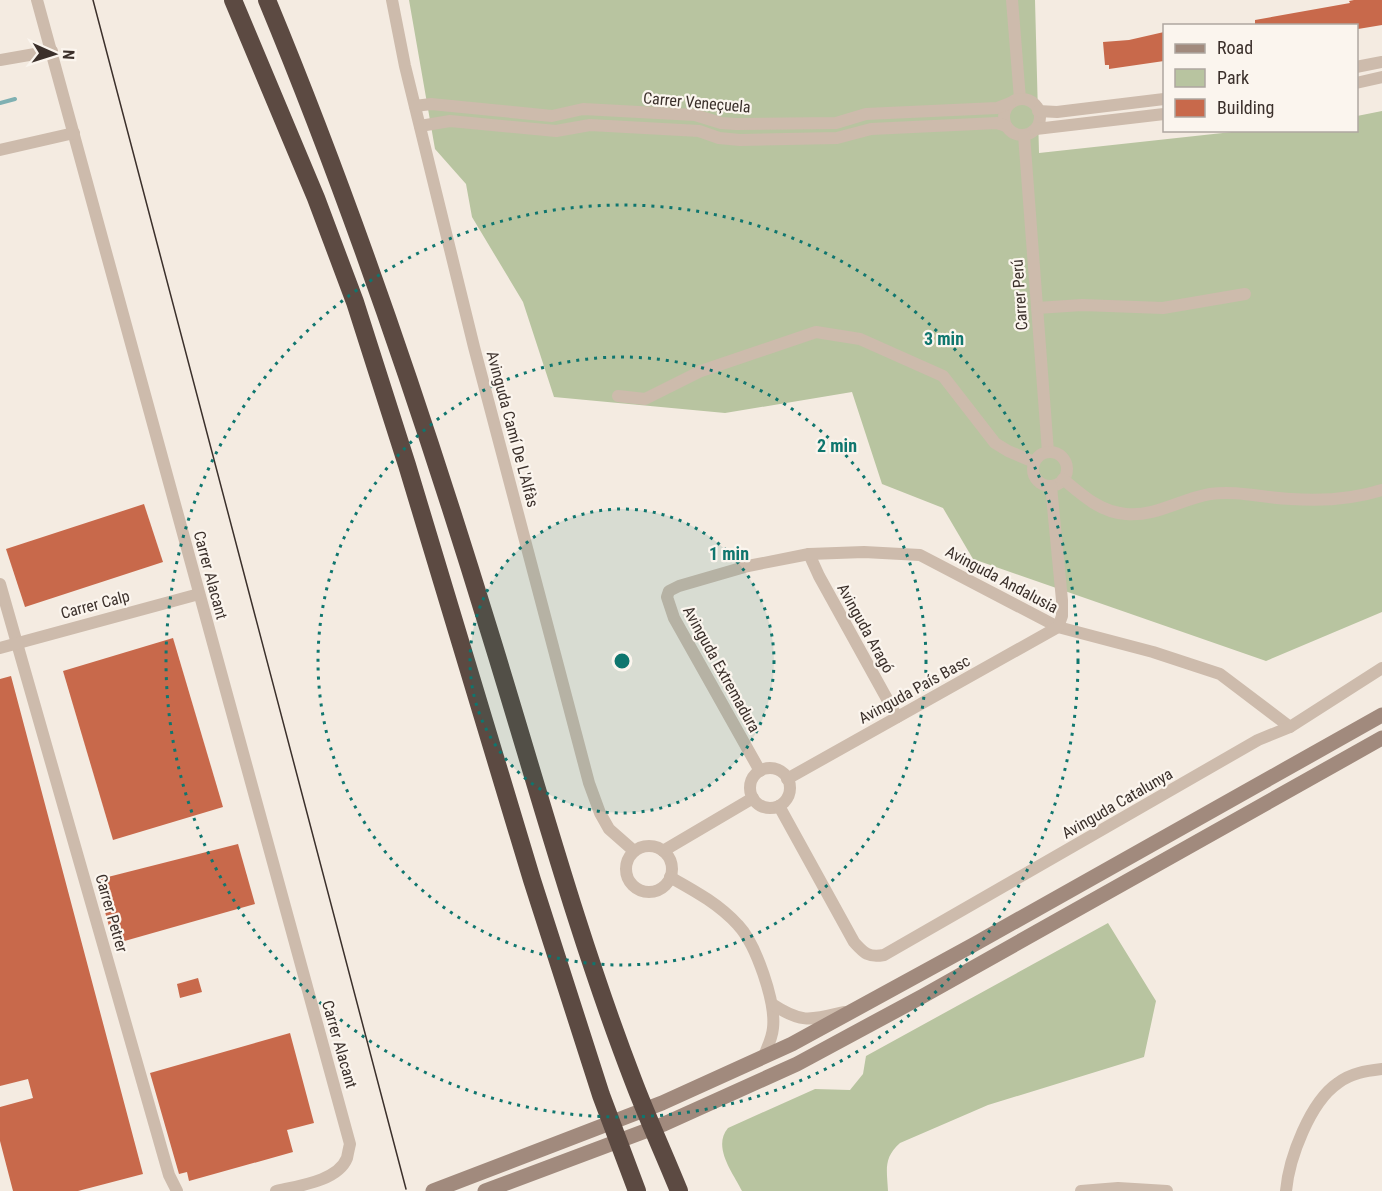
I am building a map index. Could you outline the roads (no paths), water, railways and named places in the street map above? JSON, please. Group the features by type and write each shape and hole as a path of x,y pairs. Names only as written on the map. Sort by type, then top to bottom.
{"highway":[{"path":"234,0 316,198 355,302 408,465 532,880 601,1095 636,1191"},
{"path":"267,0 371,266 430,440 546,823 633,1080 679,1191"}],"main road":[{"path":"433,1191 662,1103 763,1058 860,1008 1382,715"},
{"path":"485,1191 664,1124 796,1064 914,1001 1382,738"}],"street":[{"name":"Carrer Alacant","path":"37,0 350,1144 346,1160 331,1175 310,1183 276,1191"},
{"name":"Avinguda Camí De L'Alfàs","path":"392,0 415,106 474,347 589,783 600,813 609,829 634,851"},
{"path":"1012,0 1015,101 1004,114 1006,126 1014,134 1023,135 1036,129 1163,114"},
{"path":"0,60 52,51"},
{"path":"1358,67 1382,62"},
{"path":"1358,83 1382,77"},
{"path":"1038,111 1063,111 1163,99"},
{"path":"1015,101 1031,102 1038,111 1040,117 1036,129"},
{"name":"Carrer Veneçuela","path":"415,106 431,104 552,116 583,109 695,115 725,124 736,124 836,123 866,114 997,108 1015,101"},
{"name":"Carrer Veneçuela","path":"420,126 450,122 556,131 590,125 699,131 719,138 740,140 837,138 872,129 996,123 1006,126"},
{"path":"0,150 74,133"},
{"name":"Carrer Perú","path":"1023,135 1048,452"},
{"path":"1037,308 1082,305 1163,308 1245,294"},
{"path":"618,396 645,399 700,371 816,332 860,339 943,376 990,439 1008,451 1034,462"},
{"path":"1048,452 1055,452 1064,459 1067,470 1058,484 1051,486 1037,481 1032,470 1039,455 1048,452"},
{"path":"1063,479 1095,504 1125,514 1156,511 1198,497 1224,493 1310,499 1382,490"},
{"path":"1051,486 1062,600 1062,616 1058,627"},
{"name":"Avinguda Andalusia","path":"679,586 748,566 809,554 864,552 920,555 1058,627 1153,652 1220,674 1290,727"},
{"name":"Avinguda Aragó","path":"809,554 897,717"},
{"name":"Carrer Petrer","path":"0,584 169,1175 177,1191"},
{"name":"Avinguda Extremadura","path":"679,586 669,591 667,597 671,612 760,771"},
{"name":"Carrer Calp","path":"0,648 199,594"},
{"name":"Avinguda País Basc","path":"787,779 1058,627"},
{"name":"Avinguda Catalunya","path":"779,806 854,942 865,954 874,957 884,955 1258,740 1290,727 1382,668"},
{"path":"774,769 780,771 787,779 789,794 779,806 764,807 753,798 752,780 760,771 774,769"},
{"path":"663,851 753,798"},
{"path":"648,846 663,851 671,862 670,877 666,884 653,892 638,890 628,879 626,872 629,857 634,851 648,846"},
{"path":"670,877 712,901 740,926 759,961 772,1004 774,1027 763,1058"},
{"path":"772,1004 787,1014 804,1020 860,1008"},
{"path":"1286,1191 1292,1158 1302,1133 1326,1094 1336,1083 1351,1075 1382,1069"},
{"path":"1081,1191 1118,1188 1167,1191"}],"waterway":[{"path":"0,103 15,99"}],"tram line":[{"path":"93,0 406,1189"}]}
